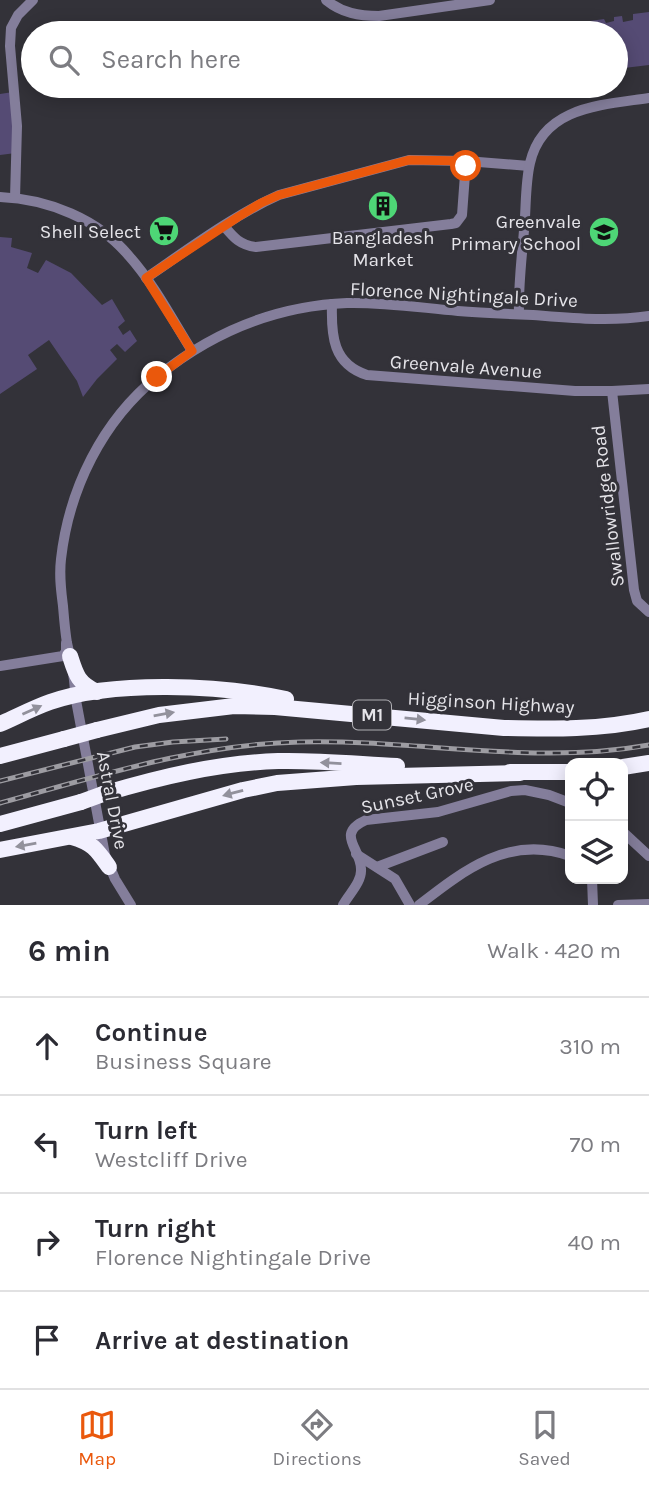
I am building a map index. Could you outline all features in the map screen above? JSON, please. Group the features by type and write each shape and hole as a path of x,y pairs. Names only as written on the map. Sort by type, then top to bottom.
{"highway":[{"path":"66,656 82,684 97,691"},
{"path":"0,724 50,702 75,695 146,688 237,692 354,714"},
{"name":"Higginson Highway","path":"0,756 159,715 234,706 275,707 537,729 602,726 649,719"},
{"path":"0,824 164,776 221,766 277,761 520,773"},
{"path":"628,766 649,762"},
{"path":"0,850 99,831 277,783 394,775 565,772"},
{"path":"72,837 92,845 109,867"}],"street":[{"path":"15,198 17,126 11,29 18,15 33,0"},
{"path":"326,0 346,12 379,16 489,0"},
{"path":"0,94 13,92"},
{"path":"519,314 529,166 538,143 562,118 584,108 649,98"},
{"path":"146,278 224,226 279,195 396,163 422,159 529,166"},
{"path":"224,226 238,242 256,247 451,224 458,221 462,215 466,161"},
{"path":"0,197 49,205 100,229 124,249 146,278 192,351"},
{"name":"Florence Nightingale Drive","path":"66,656 60,589 61,559 71,508 93,455 107,431 138,393 192,351 228,330 270,315 304,307 349,303 598,319 649,316"},
{"name":"Greenvale Avenue","path":"332,304 333,337 339,356 351,369 367,375 566,391 649,388"},
{"name":"Swallowridge Road","path":"612,391 634,590 638,601 649,612"},
{"name":"Florence Nightingale Drive","path":"60,589 58,599 66,656 75,695"},
{"path":"0,666 66,656"},
{"name":"Astral Drive","path":"75,695 99,831 109,867 129,904"},
{"name":"Sunset Grove","path":"343,905 360,876 361,868 351,838 352,831 366,820 438,812 511,791 542,793 565,801"},
{"path":"628,837 649,856"},
{"path":"377,867 443,842"},
{"path":"419,905 456,877 506,852 536,850 565,855"},
{"path":"356,854 395,879 410,905"},
{"path":"592,884 593,905"},
{"path":"618,905 649,904"}],"shaded area":[{"path":"649,12 649,65 628,68 628,21 633,20 633,14"},
{"path":"622,16 623,21 614,21 614,17"},
{"path":"13,92 16,153 0,155 0,94"},
{"path":"0,237 12,238 11,247 32,253 27,268 38,273 46,260 71,273 102,305 112,299 125,321 118,327 123,335 130,330 137,341 125,352 117,344 110,350 117,359 83,397 77,381 49,340 28,355 37,369 0,394"}],"railway":[{"path":"0,781 135,747 226,739"},
{"path":"0,803 148,763 262,744 344,742 562,753 649,745"}],"place":[{"name":"Bangladesh Market","path":"383,206"},
{"name":"Shell Select","path":"164,231"},
{"name":"Greenvale Primary School","path":"604,232"}],"route":[{"path":"157,377 192,351 146,278 176,257 261,203 279,195 409,160 466,161 466,166"}]}
